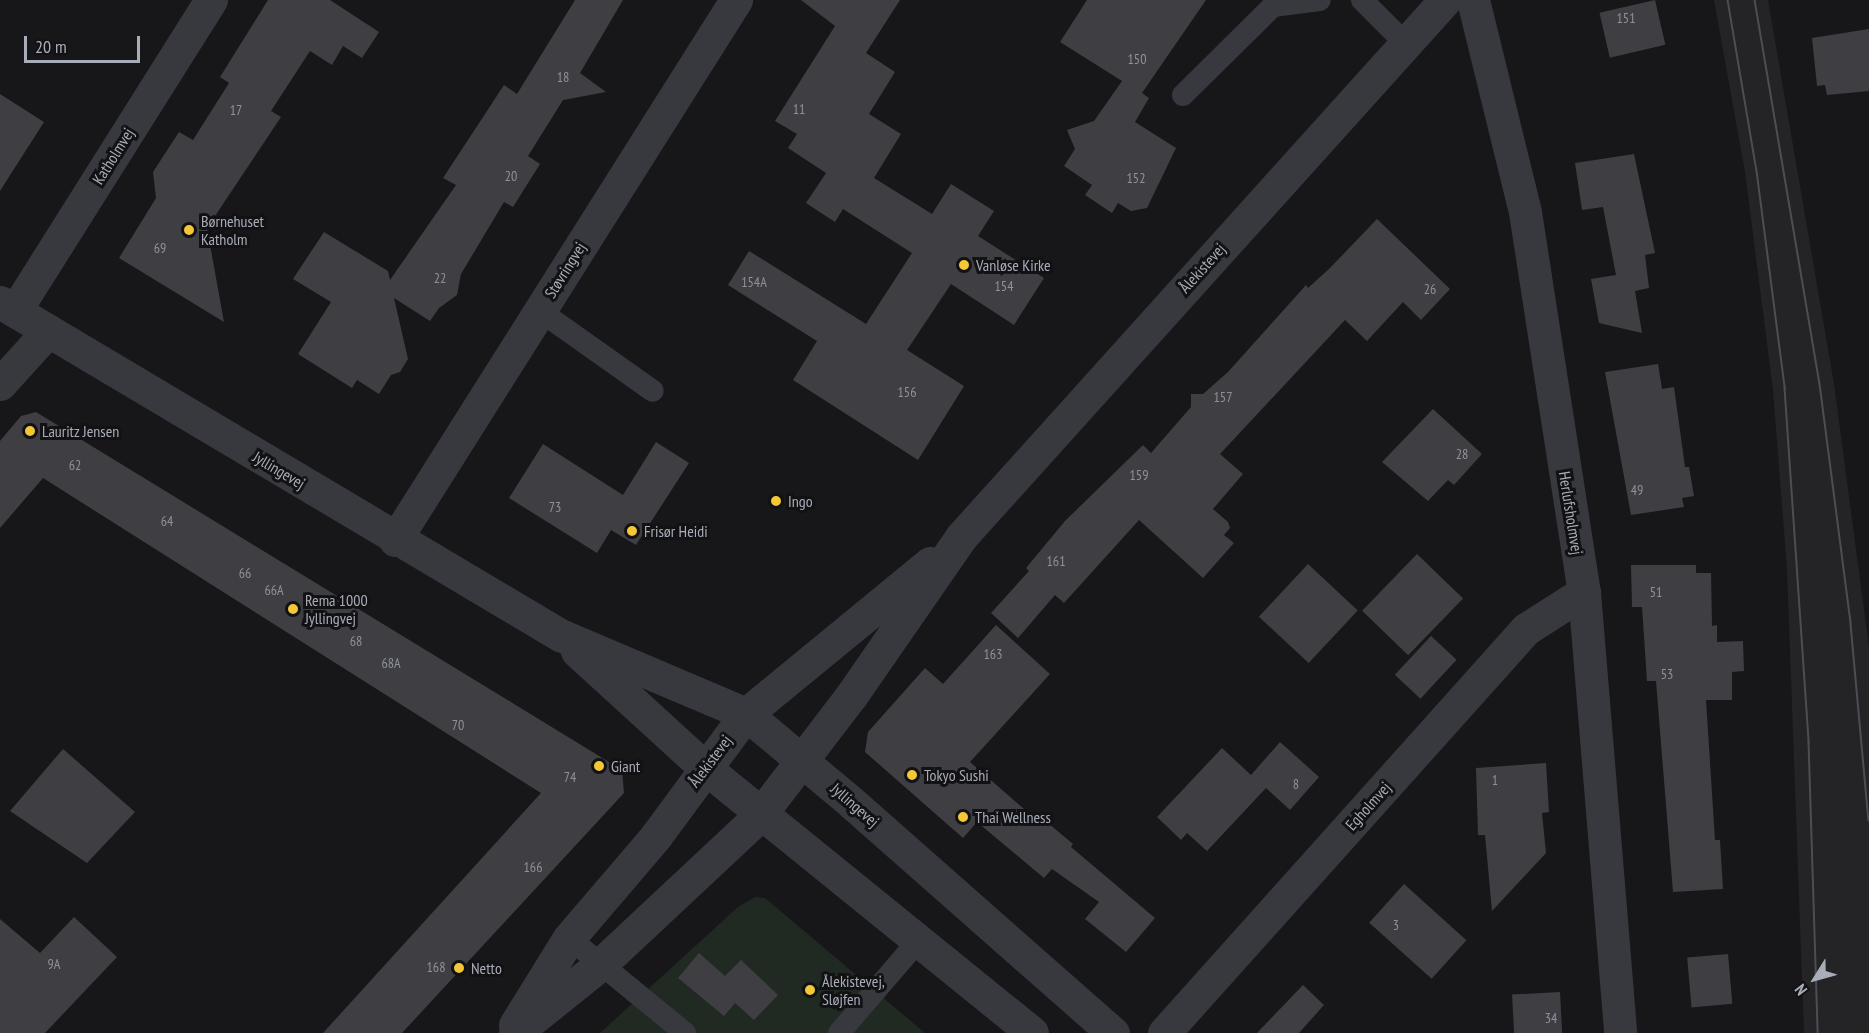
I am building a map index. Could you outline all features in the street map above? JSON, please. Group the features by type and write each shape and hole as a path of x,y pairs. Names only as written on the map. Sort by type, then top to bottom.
{"street":[{"name":"Katholmvej","path":"8,306 211,0"},
{"name":"Støvringvej","path":"395,540 736,0"},
{"name":"Ålekistevej","path":"515,1033 601,964 760,815 851,696 961,537 1444,0"},
{"name":"Herlufsholmvej","path":"1473,0 1525,212 1584,592 1620,1033"},
{"name":"Jyllingevej","path":"8,306 395,540 560,635 746,714 801,759 1113,1033"},
{"path":"0,384 48,332"},
{"name":"Ålekistevej","path":"510,1033 569,938 656,836 704,767 746,714 961,537"},
{"name":"Egholmvej","path":"1164,1033 1526,629 1584,592"},
{"name":"Jyllingevej","path":"560,635 760,815 919,939 1032,1033"}],"lane":[{"path":"1183,95 1273,6 1320,0"},
{"path":"1362,0 1405,43"},
{"path":"540,311 653,391"},
{"path":"569,938 685,1033"},
{"path":"839,1033 919,939"}],"shaded area":[{"path":"1714,0 1768,0 1834,384 1869,647 1869,1033 1804,1033 1787,569 1773,390 1745,172"},
{"path":"755,897 765,898 925,1033 600,1033 738,907"}],"building":[{"path":"268,0 330,0 379,32 362,58 343,46 332,65 310,51 271,111 281,117 207,228 224,322 119,258 156,198 153,172 179,132 193,140 229,83 220,77"},
{"path":"575,0 623,0 580,73 606,92 563,100 528,156 540,164 513,207 504,202 461,274 457,295 439,308 430,321 394,298 408,359 400,372 391,375 379,394 357,380 352,388 298,354 331,302 293,279 324,232 388,271 390,280 456,185 443,178 504,85 517,94"},
{"path":"801,0 900,0 866,53 895,72 869,114 901,134 874,178 932,214 951,184 994,211 978,236 1044,278 1014,325 951,284 907,350 964,386 918,460 793,380 817,341 728,285 749,251 866,324 912,253 843,209 835,222 806,203 826,173 788,148 797,134 775,121 835,26"},
{"path":"1087,0 1206,0 1142,93 1149,98 1135,122 1176,148 1147,208 1131,211 1118,203 1112,213 1085,195 1092,185 1064,166 1075,149 1067,130 1094,121 1122,81 1060,42"},
{"path":"1655,0 1665,45 1610,58 1599,13"},
{"path":"1869,29 1869,91 1827,95 1825,85 1817,86 1812,38"},
{"path":"0,94 44,122 0,191"},
{"path":"1634,154 1655,253 1645,255 1649,288 1635,291 1642,333 1599,323 1591,279 1616,275 1603,207 1582,210 1575,163"},
{"path":"1377,219 1450,289 1421,320 1403,302 1367,341 1345,320 1220,454 1243,474 1213,509 1228,522 1230,528 1224,535 1234,543 1203,578 1139,520 1064,603 1055,595 1018,638 991,613 1029,571 1026,568 1065,521 1143,445 1151,453 1191,407 1191,394 1203,394 1228,372 1306,285 1308,288 1329,269"},
{"path":"1658,364 1662,389 1674,387 1685,467 1689,467 1694,496 1682,498 1684,507 1631,515 1605,372"},
{"path":"1433,409 1482,454 1454,485 1448,480 1428,501 1382,462"},
{"path":"36,412 622,770 624,793 402,1033 323,1033 541,793 43,478 0,528 0,441 21,416"},
{"path":"656,442 689,463 636,545 611,530 597,553 509,498 543,444 623,495"},
{"path":"1417,554 1463,598 1408,655 1362,611"},
{"path":"1308,564 1358,610 1309,663 1259,617"},
{"path":"1631,565 1696,565 1696,573 1711,573 1712,626 1717,625 1717,642 1743,641 1744,671 1732,672 1732,700 1706,700 1715,840 1720,840 1723,889 1673,892 1656,681 1647,681 1642,607 1632,607"},
{"path":"996,625 1050,674 970,762 1039,822 1042,818 1073,844 1071,847 1155,918 1126,952 1085,919 1099,902 1052,869 1044,878 977,822 963,838 865,752 868,732 925,668 943,684"},
{"path":"1431,636 1457,660 1420,699 1395,675"},
{"path":"1280,742 1319,777 1290,810 1266,788 1207,851 1187,833 1181,840 1157,817 1222,748 1251,775"},
{"path":"63,749 135,812 87,863 10,811"},
{"path":"1546,763 1549,812 1542,813 1546,853 1492,911 1485,835 1478,835 1476,768"},
{"path":"1404,884 1466,940 1432,979 1369,923"},
{"path":"74,917 117,957 45,1033 0,1033 0,919 40,953"},
{"path":"699,953 725,976 741,960 778,995 754,1020 735,1003 724,1016 678,978"},
{"path":"1728,954 1732,1004 1692,1007 1687,958"},
{"path":"1303,985 1324,1005 1299,1033 1257,1033"},
{"path":"1560,992 1562,1033 1514,1033 1512,995"}],"tram line":[{"path":"1728,0 1757,171 1785,388 1809,742 1818,1033"},
{"path":"1755,0 1820,384 1851,624 1869,820"}],"place":[{"name":"Børnehuset Katholm","path":"189,230"},
{"name":"Vanløse Kirke","path":"964,265"},
{"name":"Lauritz Jensen","path":"30,431"},
{"name":"Ingo","path":"776,501"},
{"name":"Frisør Heidi","path":"632,531"},
{"name":"Rema 1000 Jyllingvej","path":"293,609"},
{"name":"Giant","path":"599,766"},
{"name":"Tokyo Sushi","path":"912,775"},
{"name":"Thai Wellness","path":"963,817"},
{"name":"Netto","path":"459,968"},
{"name":"Ålekistevej, Sløjfen","path":"810,990"}]}
